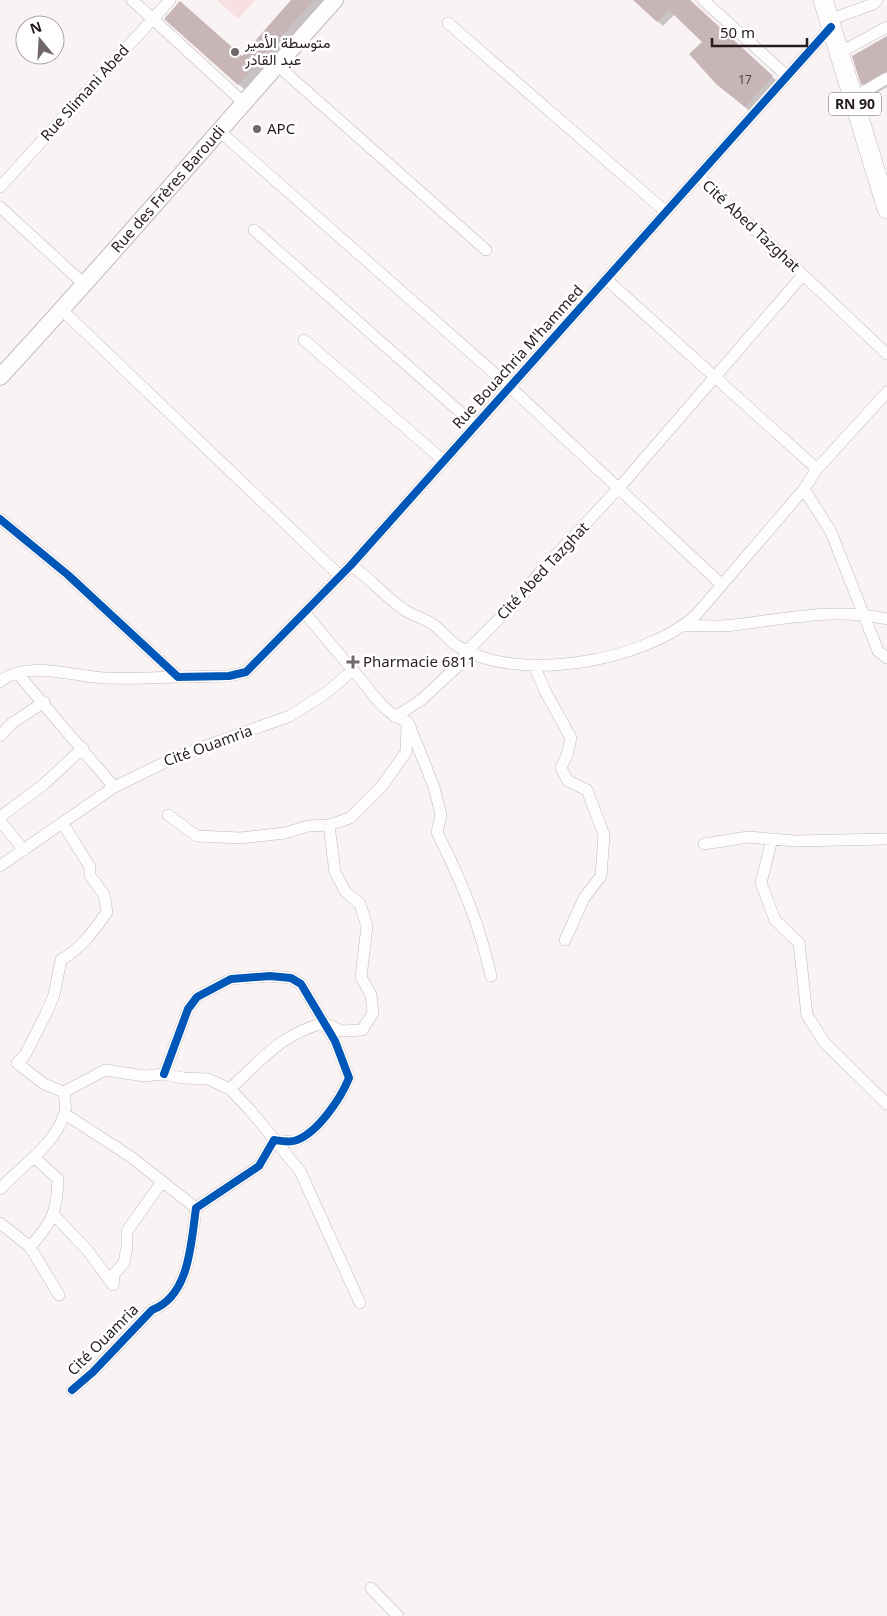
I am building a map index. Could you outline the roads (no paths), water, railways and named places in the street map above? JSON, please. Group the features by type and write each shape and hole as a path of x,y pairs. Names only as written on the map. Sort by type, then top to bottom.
{"main road":[{"name":"RN 90","path":"822,0 853,98 883,177 887,209"}],"street":[{"path":"132,0 243,102"},
{"name":"Rue Slimani Abed","path":"0,187 170,0"},
{"name":"Rue des Frères Baroudi","path":"0,377 85,285 218,130 335,0"},
{"path":"703,0 787,76"},
{"path":"830,24 878,0"},
{"path":"448,23 666,212"},
{"name":"Rue Bouachria M'hammed","path":"17,673 52,671 94,678 130,679 208,677 246,672 305,613 339,575 351,565 787,76 830,24"},
{"path":"839,53 887,27"},
{"path":"277,65 486,250"},
{"path":"853,98 887,78"},
{"path":"218,130 510,387 721,584"},
{"name":"Cité Abed Tazghat","path":"698,176 887,354"},
{"path":"0,207 85,285"},
{"path":"254,230 476,426"},
{"name":"Cité Abed Tazghat","path":"395,717 421,700 460,664 467,650 522,596 541,571 618,489 803,276"},
{"path":"606,279 817,469"},
{"path":"62,310 339,575"},
{"path":"304,340 444,461"},
{"path":"351,565 404,610 433,624 456,645 479,656 513,664 558,666 612,655 661,639 684,626 708,601 804,489 817,469 887,392"},
{"path":"804,489 831,532 878,651 887,658"},
{"path":"0,519 68,575 178,677"},
{"path":"305,613 353,670 373,698 395,717 408,722 434,787 441,815 437,832 458,873 478,922 491,976"},
{"path":"684,626 730,625 806,614 862,613 887,619"},
{"path":"534,665 545,691 571,738 561,768 568,781 587,790 604,835 601,876 584,898 565,940"},
{"name":"Cité Ouamria","path":"0,866 63,824 81,808 114,787 178,756 290,716 326,693 353,670"},
{"path":"0,682 5,677 17,673 44,702 114,787"},
{"path":"0,736 11,724 44,702"},
{"path":"168,815 197,836 258,838 308,826 329,825 350,818 382,786 406,752 408,722"},
{"path":"0,816 43,785 83,748"},
{"path":"0,821 24,850"},
{"path":"63,824 90,867 90,875 104,895 107,912 72,954 60,960 54,995 25,1055 17,1063 44,1084 64,1092"},
{"path":"230,1089 267,1052 289,1036 324,1023 342,1031 362,1030 373,1013 371,995 361,977 367,926 360,904 345,891 335,872 329,825"},
{"path":"704,844 748,837 795,841 887,839"},
{"path":"772,839 761,882 775,920 800,943 808,1015 824,1042 886,1104"},
{"path":"164,1074 188,1009 197,997 231,979 291,978 301,984 335,1041 349,1078 341,1099 313,1132 296,1141 274,1140"},
{"path":"64,1092 105,1070 144,1076 164,1074 183,1078 208,1079 230,1089 300,1171 360,1303"},
{"path":"0,1189 54,1135 65,1114 64,1092"},
{"path":"65,1114 131,1157 161,1183 196,1208 259,1166 274,1140"},
{"path":"30,1247 54,1215 58,1180 34,1157"},
{"path":"54,1215 88,1251 114,1285 114,1274 124,1263 127,1231 161,1183"},
{"name":"Cité Ouamria","path":"72,1390 93,1372 152,1310 160,1307 177,1291 186,1268 196,1208"},
{"path":"0,1223 30,1247 59,1295"},
{"path":"372,1588 398,1616"}],"place":[{"name":"متوسطة الأمير عبد القادر","path":"235,52"},
{"name":"APC","path":"257,129"},
{"name":"Pharmacie 6811","path":"353,662"}]}
